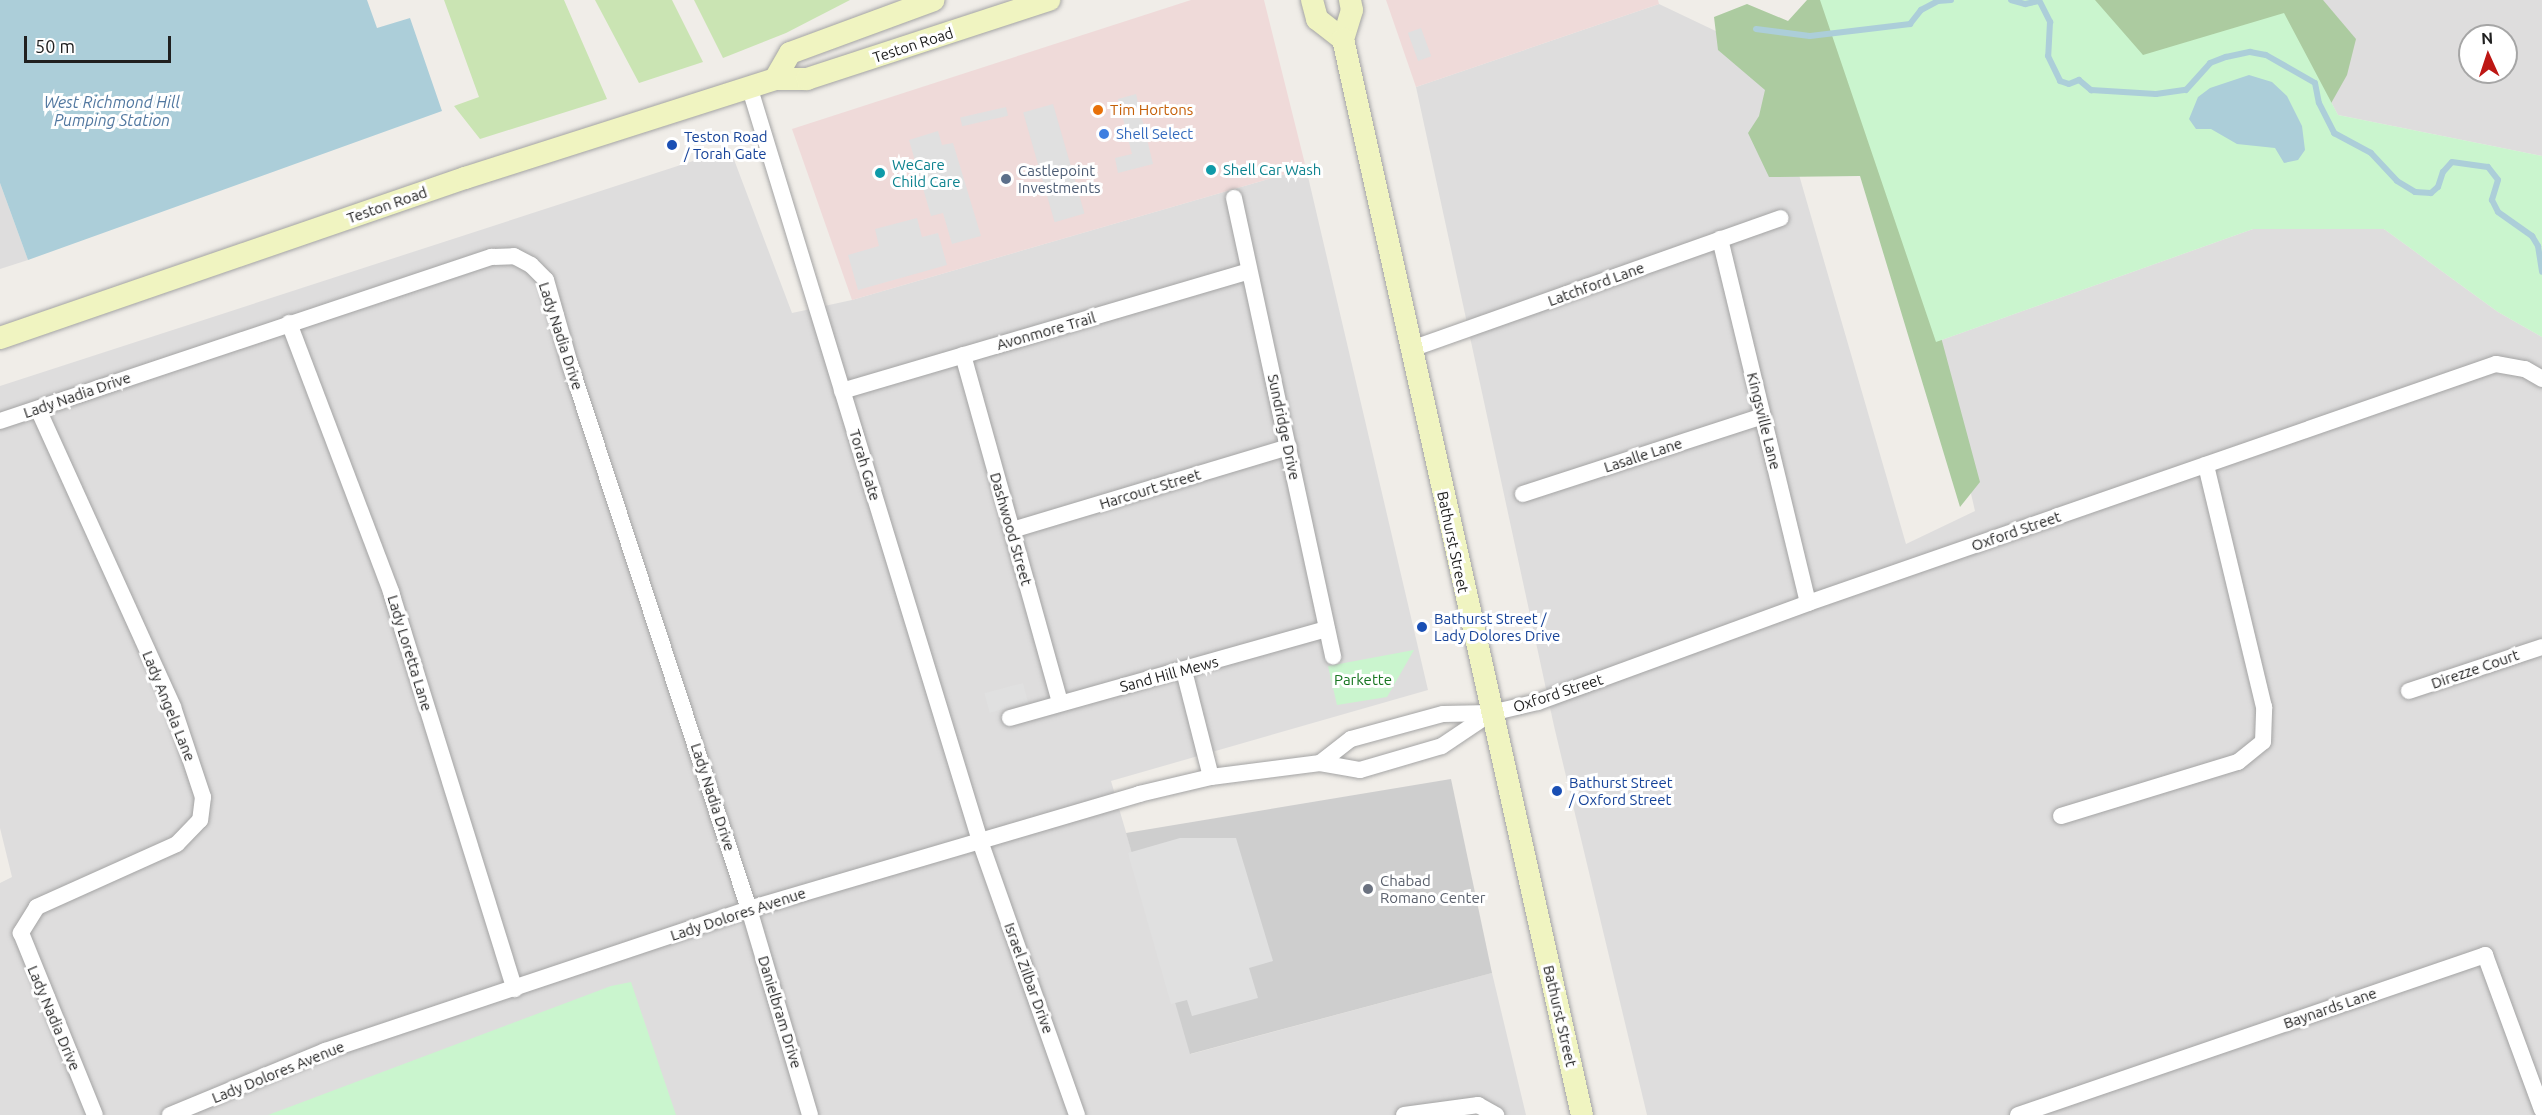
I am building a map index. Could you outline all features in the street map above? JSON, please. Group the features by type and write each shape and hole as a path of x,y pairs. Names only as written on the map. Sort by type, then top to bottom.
{"main road":[{"path":"776,80 790,53 934,0"},
{"name":"Teston Road","path":"0,338 465,178 776,80 807,79 1049,0"},
{"path":"1312,0 1317,19 1343,39"},
{"name":"Bathurst Street","path":"1350,0 1352,10 1343,39 1582,1115"}],"street":[{"name":"Torah Gate","path":"750,89 980,842"},
{"name":"Sundridge Drive","path":"1234,198 1333,656"},
{"name":"Latchford Lane","path":"1412,349 1780,218"},
{"name":"Kingsville Lane","path":"1720,239 1809,603"},
{"name":"Lady Nadia Drive","path":"0,422 491,257 514,256 531,265 546,280 570,364 749,909"},
{"name":"Avonmore Trail","path":"842,391 1249,271"},
{"name":"Lady Loretta Lane","path":"289,323 390,592 514,989"},
{"name":"Dashwood Street","path":"963,355 1060,702"},
{"name":"Oxford Street","path":"1491,713 1544,700 1809,603 2496,364 2525,369 2542,379"},
{"name":"Lady Angela Lane","path":"26,920 37,907 177,844 200,820 203,797 173,707 38,409"},
{"name":"Lasalle Lane","path":"1523,494 1763,416"},
{"name":"Harcourt Street","path":"1012,530 1289,447"},
{"path":"2061,816 2238,762 2263,742 2264,707 2206,465"},
{"name":"Sand Hill Mews","path":"1010,718 1060,702 1184,671 1327,629"},
{"name":"Direzze Court","path":"2409,691 2542,647"},
{"path":"1184,671 1211,777"},
{"name":"Lady Dolores Avenue","path":"170,1115 325,1052 749,909 1139,794 1211,777 1320,763 1360,770 1442,746 1491,713"},
{"path":"1320,763 1351,739 1443,714 1491,713"},
{"name":"Israel Zilbar Drive","path":"980,842 1077,1115"},
{"name":"Danielbram Drive","path":"749,909 810,1115"},
{"name":"Lady Nadia Drive","path":"26,920 21,933 28,956 94,1115"},
{"name":"Baynards Lane","path":"2018,1115 2485,955 2542,1110"},
{"path":"1404,1115 1478,1105 1496,1115"}],"shaded area":[{"path":"1191,0 1264,0 1306,168 852,300 792,129"},
{"path":"1386,0 1658,0 1659,4 1416,87"},
{"path":"2095,0 2542,0 2542,156 2338,115 2284,14"},
{"path":"1659,4 1764,54 1906,544 1975,511 1936,342 2253,229 2384,229 2498,312 2542,337 2542,1115 1647,1115 1554,726 1416,87"},
{"path":"1421,28 1431,56 1418,61 1408,33"},
{"path":"1136,94 1153,164 1118,173 1115,158 1132,154 1118,99"},
{"path":"1053,104 1084,214 1055,222 1023,113"},
{"path":"1006,107 1008,116 962,126 960,118"},
{"path":"938,131 942,145 953,143 981,236 952,244 943,213 931,216 909,140"},
{"path":"730,149 792,313 852,300 1306,168 1428,690 1111,781 1191,1054 1492,973 1526,1115 0,1115 0,883 12,877 0,828 0,386"},
{"path":"0,183 28,260 0,269"},
{"path":"917,218 922,237 938,233 947,265 858,290 848,255 879,246 875,229"},
{"path":"1023,683 1028,702 990,713 984,693"},
{"path":"1451,779 1492,973 1190,1054 1126,833"},
{"path":"1180,838 1236,838 1273,961 1249,968 1258,998 1192,1016 1187,1000 1171,1004 1128,853"}],"green space":[{"path":"444,0 564,0 607,99 480,139 454,106 479,97"},
{"path":"595,0 672,0 703,62 639,83"},
{"path":"694,0 850,0 786,33 723,58"},
{"path":"1807,0 1967,0 1889,144 1980,482 1960,507 1860,176 1769,177 1748,133 1759,116 1765,90 1718,50 1714,17 1747,4 1788,21"},
{"path":"1820,0 2095,0 2143,55 2284,13 2338,115 2542,156 2542,337 2498,312 2384,229 2253,229 1936,342"},
{"path":"2004,0 2323,0 2356,39 2347,75 2320,123 2192,89"},
{"name":"Parkette","path":"1414,650 1387,697 1337,705 1328,666"},
{"path":"631,982 676,1115 268,1115 611,986"}],"water":[{"name":"West Richmond Hill Pumping Station","path":"0,0 367,0 377,28 410,18 442,111 28,260 0,183"},
{"path":"2249,75 2272,82 2287,96 2302,126 2305,150 2298,160 2284,163 2275,148 2237,144 2211,129 2196,129 2189,119 2198,97 2210,88"}],"waterway":[{"path":"1756,29 1810,36 1910,24 1921,10 1938,1 1951,0"},
{"path":"2011,0 2025,4 2039,1"},
{"path":"2039,0 2050,22 2048,56 2060,81 2069,84 2079,80 2091,90 2156,94 2186,90 2210,63 2226,57 2250,52 2266,55 2315,83 2319,103 2334,133 2371,153 2397,181 2415,192 2431,193 2438,187 2443,172 2452,162 2488,167 2498,180 2492,200 2498,212 2532,236 2538,246 2542,272"}],"place":[{"name":"Tim Hortons","path":"1098,110"},
{"name":"Shell Select","path":"1104,134"},
{"name":"Teston Road / Torah Gate","path":"672,145"},
{"name":"Shell Car Wash","path":"1211,170"},
{"name":"WeCare Child Care","path":"880,173"},
{"name":"Castlepoint Investments","path":"1006,179"},
{"name":"Bathurst Street / Lady Dolores Drive","path":"1422,627"},
{"name":"Bathurst Street / Oxford Street","path":"1557,791"},
{"name":"Chabad Romano Center","path":"1368,889"}]}
